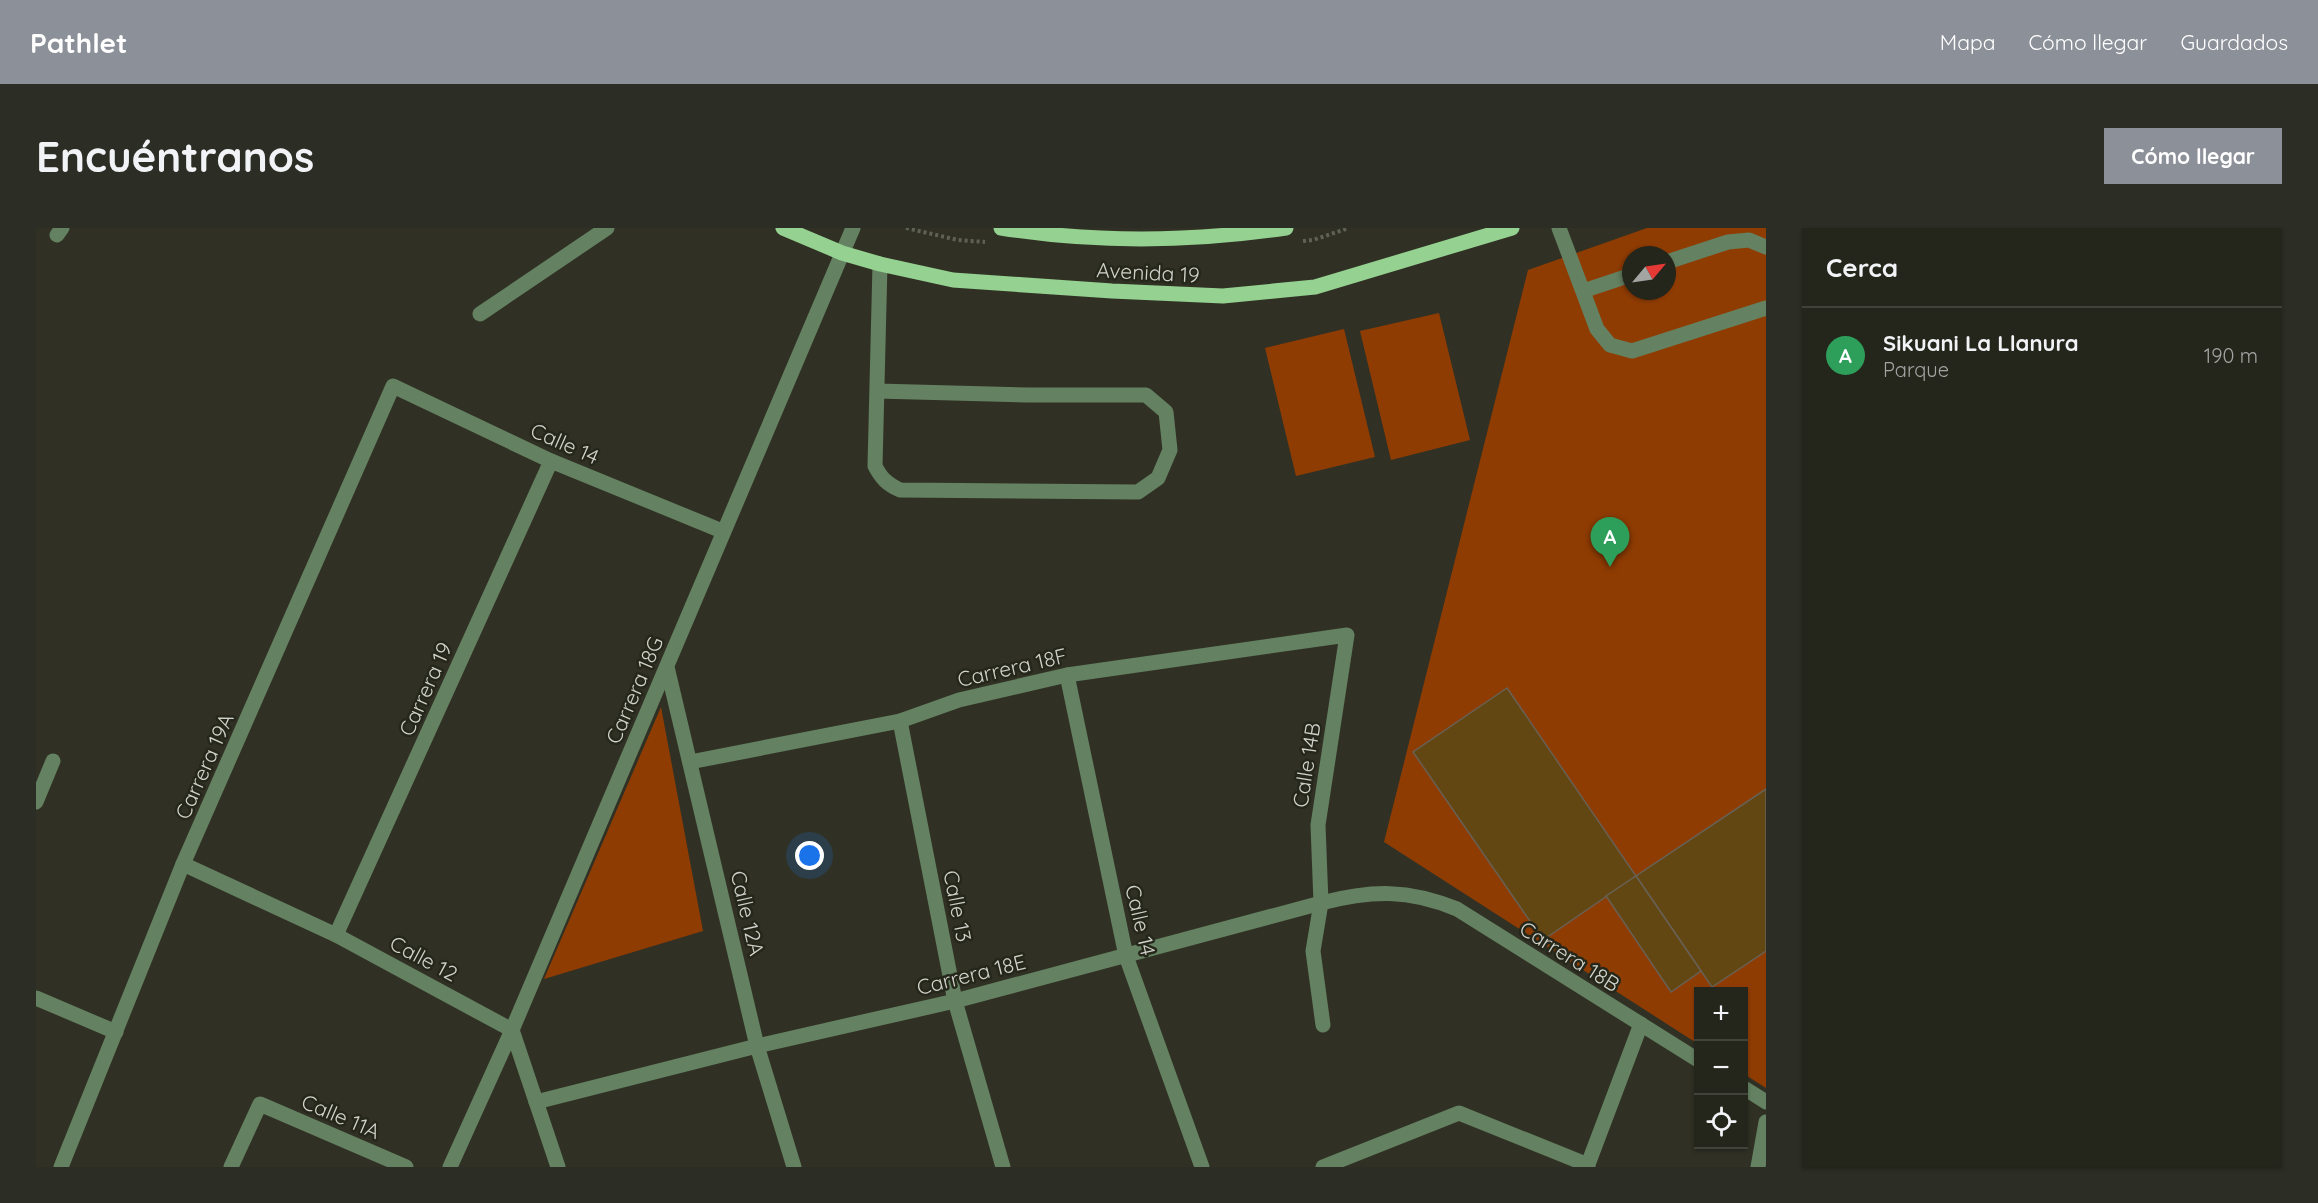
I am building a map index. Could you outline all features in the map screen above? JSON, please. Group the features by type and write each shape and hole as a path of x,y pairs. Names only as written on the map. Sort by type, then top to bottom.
{"main road":[{"name":"Avenida 19","path":"783,228 843,253 880,264 953,280 1223,296 1315,287 1512,228"},
{"name":"Avenida 19","path":"1001,228 1117,239 1228,236 1286,228"}],"street":[{"path":"480,314 607,228"},
{"name":"Carrera 18G","path":"450,1167 512,1029 667,667 722,531 853,228"},
{"path":"1559,228 1597,329 1610,345 1632,351 1766,308"},
{"path":"1676,259 1728,242 1749,240 1766,247"},
{"path":"877,391 1146,395 1166,412 1170,450 1158,478 1138,492 900,490 889,485 875,466 880,264"},
{"path":"1583,291 1622,278"},
{"name":"Calle 14","path":"393,386 551,461 722,531"},
{"name":"Carrera 19A","path":"61,1167 183,864 393,386"},
{"name":"Carrera 19","path":"336,935 551,461"},
{"name":"Carrera 18F","path":"690,762 900,721 960,700 1067,675 1347,635"},
{"name":"Calle 14B","path":"1323,1025 1313,951 1320,903 1318,825 1347,635"},
{"name":"Calle 12A","path":"667,667 757,1046 794,1167"},
{"name":"Calle 14","path":"1067,675 1126,956 1202,1167"},
{"name":"Calle 13","path":"900,721 955,1001 1003,1167"},
{"path":"36,802 52,761"},
{"name":"Calle 12","path":"183,864 336,935 512,1029"},
{"name":"Carrera 18E","path":"536,1102 757,1046 955,1001 1349,895 1393,892 1415,896"},
{"name":"Carrera 18B","path":"1415,896 1437,901 1476,920 1694,1057"},
{"path":"36,998 116,1032"},
{"path":"1323,1167 1459,1113 1587,1166 1641,1024"},
{"path":"512,1029 558,1167"},
{"path":"1748,1091 1766,1102"},
{"name":"Calle 11A","path":"231,1167 260,1104 406,1167"},
{"path":"1758,1167 1766,1122"}],"shaded area":[{"path":"1647,228 1766,228 1766,1088 1748,1077 1748,987 1694,987 1694,1041 1384,842 1528,270"},
{"path":"1439,313 1470,440 1391,460 1360,331"},
{"path":"1344,329 1375,457 1296,476 1265,348"},
{"path":"661,707 703,931 544,979"}],"building":[{"path":"1507,688 1636,876 1543,940 1413,752"},
{"path":"1766,789 1766,951 1712,987 1636,876"},
{"path":"1636,876 1701,971 1671,992 1606,896"}],"place":[{"name":"Sikuani La Llanura","path":"1610,567"}]}
